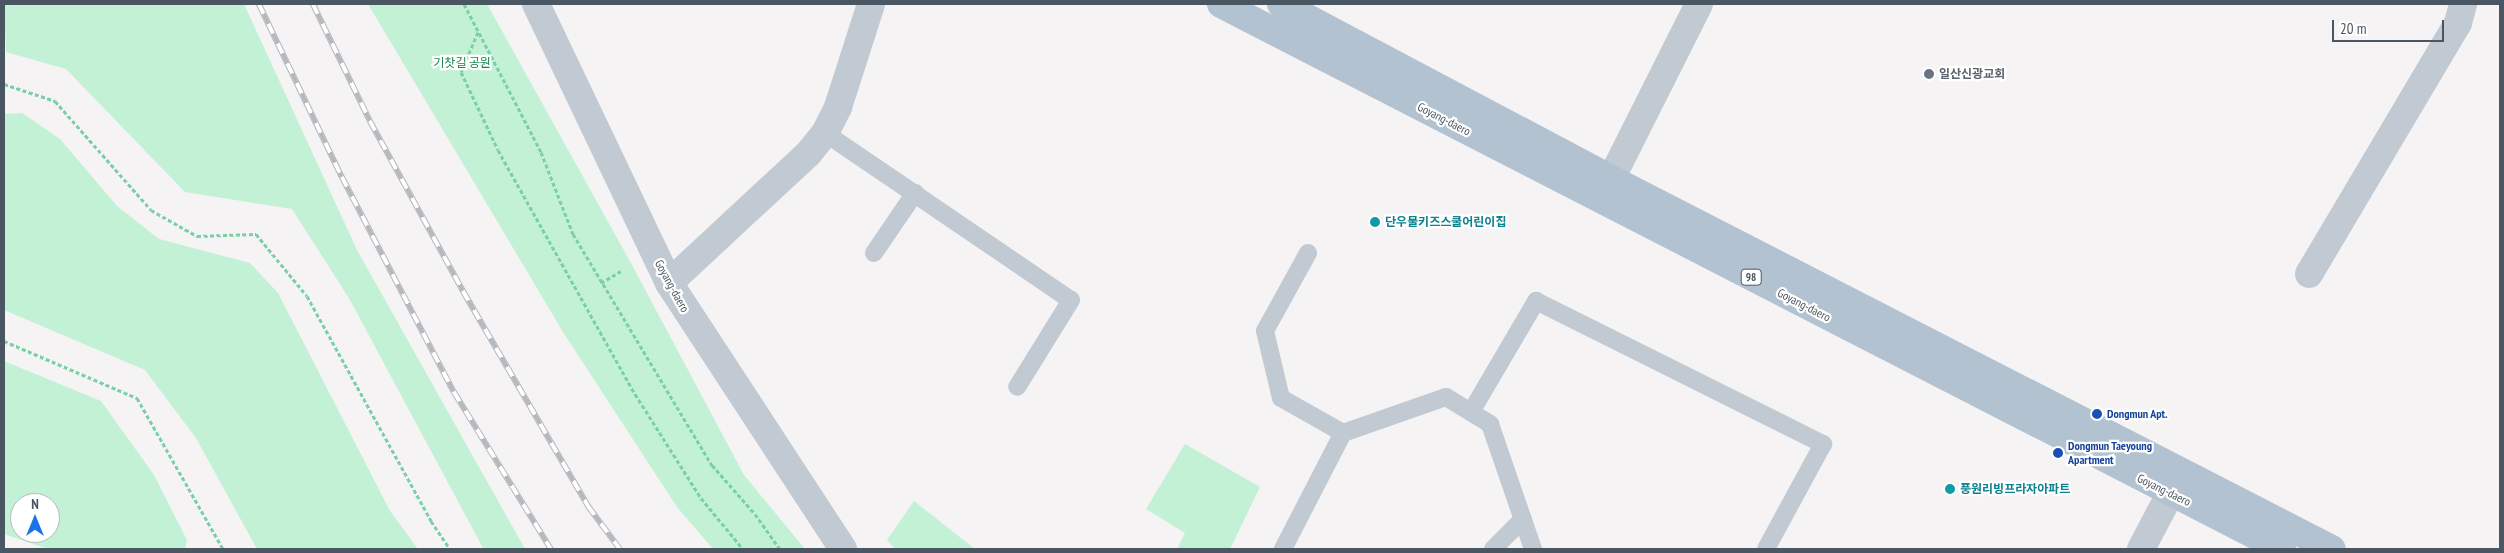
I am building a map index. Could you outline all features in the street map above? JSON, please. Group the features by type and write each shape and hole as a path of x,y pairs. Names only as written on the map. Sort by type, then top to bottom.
{"main road":[{"name":"Goyang-daero","path":"1221,4 2176,483 2332,549"},
{"name":"Goyang-daero","path":"1281,4 2176,483 2282,549"}],"street":[{"name":"Goyang-daero","path":"536,4 669,283 843,549"},
{"path":"669,283 808,154 825,133 838,107 871,4"},
{"path":"1611,179 1699,4"},
{"path":"2309,274 2458,22 2462,4"},
{"path":"2140,549 2176,483"}],"lane":[{"path":"825,133 1070,300 1017,387"},
{"path":"874,253 915,193"},
{"path":"1308,253 1265,331 1281,398 1343,433"},
{"path":"1471,412 1536,301 1823,444 1766,549"},
{"path":"1283,549 1343,433 1446,397 1490,424 1533,549"},
{"path":"1494,549 1523,519"}],"path":[{"path":"464,4 541,152 573,234 601,283 712,465 755,514 780,549"},
{"path":"478,32 461,72 498,150 635,394 701,498 743,549"},
{"path":"4,84 55,101 151,210 197,236 256,234 307,296 431,522 450,549"},
{"path":"601,283 622,271"},
{"path":"4,341 137,398 223,549"}],"green space":[{"path":"4,4 244,4 357,250 525,549 483,548 350,300 292,209 185,192 66,69 6,52"},
{"name":"기찻길 공원","path":"368,4 487,4 632,265 744,475 805,549 713,549 677,507 563,332"},
{"path":"22,113 60,139 117,206 159,239 250,263 278,293 390,511 418,549 257,549 196,438 145,370 4,310 4,114"},
{"path":"4,361 101,401 154,475 187,540 185,549 48,549 30,543 60,543 60,493 10,493 10,536 4,534"},
{"path":"1185,444 1260,487 1230,549 1177,549 1185,533 1146,509"},
{"path":"914,501 975,549 895,549 887,540"}],"railway":[{"path":"259,4 342,177 454,392 551,549"},
{"path":"313,4 370,121 463,291 588,506 620,549"}],"place":[{"name":"일산신광교회","path":"1929,74"},
{"name":"단우물키즈스쿨어린이집","path":"1375,222"},
{"name":"Dongmun Apt.","path":"2097,414"},
{"name":"Dongmun Taeyoung Apartment","path":"2058,453"},
{"name":"풍원리빙프라자아파트","path":"1950,489"}]}
